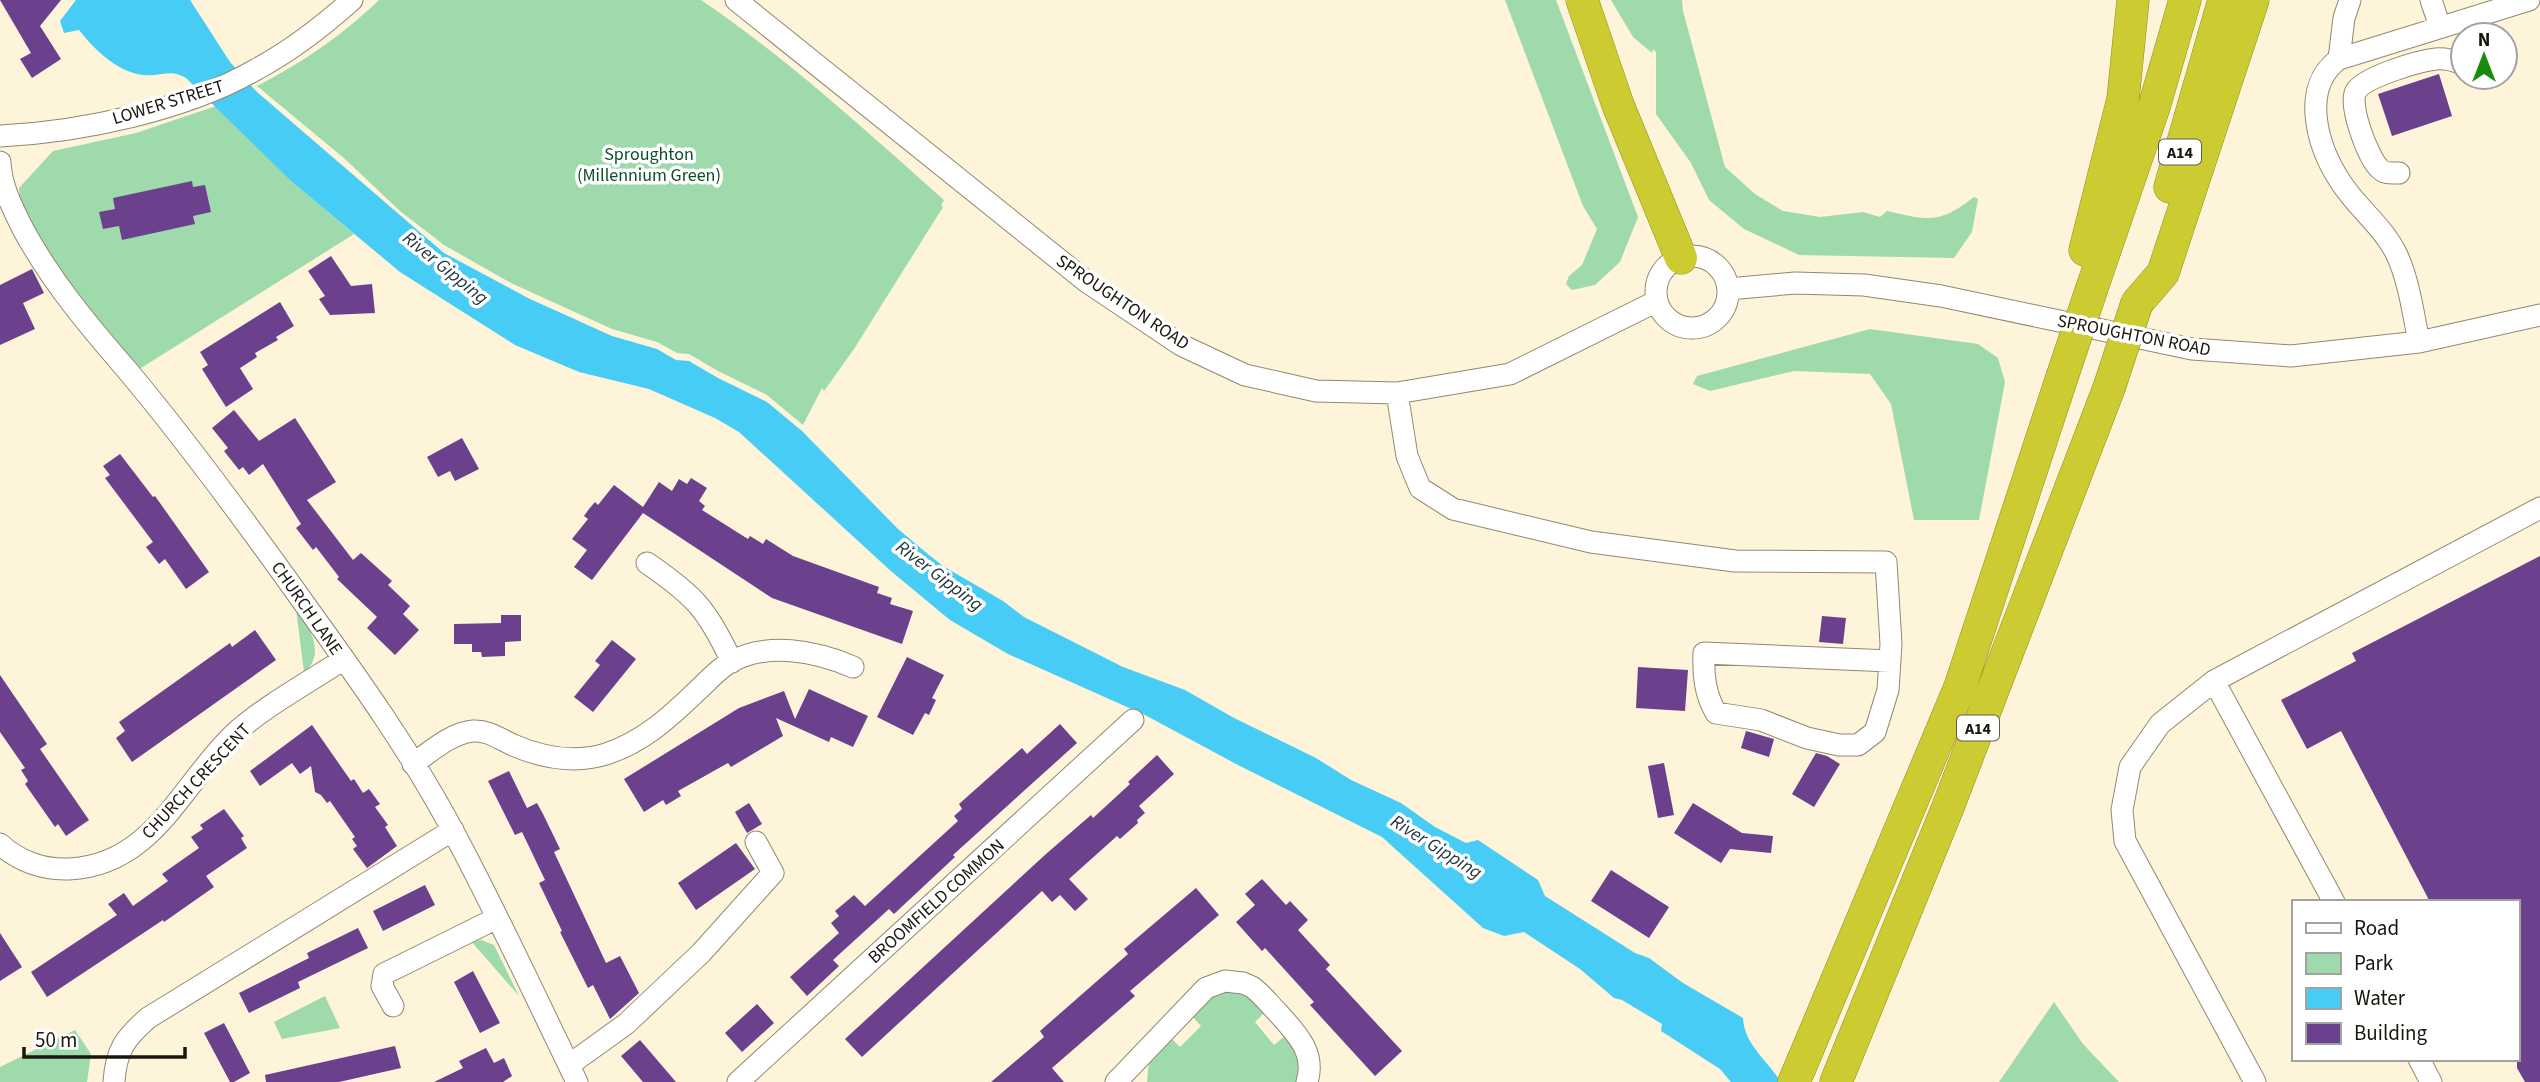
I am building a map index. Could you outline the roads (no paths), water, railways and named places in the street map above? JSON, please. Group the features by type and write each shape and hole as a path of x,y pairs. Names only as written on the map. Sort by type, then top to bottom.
{"highway":[{"path":"1581,0 1618,105 1681,258"},
{"path":"2083,287 2123,99 2133,0"},
{"name":"A14","path":"1794,1082 1960,687 2083,287 2154,107 2185,0"},
{"name":"A14","path":"1840,1074 1948,807 2109,388 2137,303 2224,0"},
{"path":"2137,303 2163,273 2253,0"}],"street":[{"name":"LOWER STREET","path":"0,136 51,132 82,126 183,101 218,89 255,71 319,29 352,0"},
{"name":"SPROUGHTON ROAD","path":"736,0 1087,282 1181,345 1245,375 1316,391 1397,393 1510,374 1657,301"},
{"path":"2339,59 2344,18 2350,0"},
{"path":"2431,0 2440,27"},
{"path":"2419,342 2401,265 2395,251 2338,179 2322,140 2315,104 2317,88 2328,67 2339,59 2503,4 2529,0"},
{"path":"2399,173 2380,170 2373,160 2353,104 2355,93 2364,82 2435,59 2449,60"},
{"name":"CHURCH LANE","path":"0,162 11,206 47,272 136,381 254,534 344,659 413,764 453,830 573,1073"},
{"path":"1690,256 1710,260 1724,274 1728,289 1727,305 1712,323 1702,327 1679,326 1661,311 1657,301 1656,290 1663,270 1681,258 1690,256"},
{"name":"SPROUGHTON ROAD","path":"1728,289 1795,283 1864,285 1941,296 2192,349 2291,356 2419,342 2540,316"},
{"path":"1397,393 1408,456 1420,488 1452,509 1591,542 1735,561 1886,562 1890,661 1888,690 1875,732 1858,746 1839,745 1807,738 1761,720 1716,713 1709,700 1703,671 1704,653 1890,661"},
{"path":"2255,1082 2125,841 2122,810 2130,767 2161,724 2214,681 2540,508"},
{"path":"647,563 682,587 707,613 732,662"},
{"path":"413,764 451,739 473,732 485,732 533,753 568,760 604,755 639,740 659,727 732,662 760,653 790,651 817,655 853,667"},
{"name":"CHURCH CRESCENT","path":"0,844 34,864 62,869 92,866 120,854 169,814 233,735 344,659"},
{"path":"2214,681 2333,900"},
{"name":"BROOMFIELD COMMON","path":"738,1082 1133,720"},
{"path":"114,1082 119,1050 130,1034 148,1018 453,830"},
{"path":"573,1073 701,953 773,873 756,842"},
{"path":"393,1006 382,986 384,974 497,918"},
{"path":"1120,1081 1206,988 1225,981 1252,987 1296,1033 1308,1055 1310,1072 1307,1082"},
{"path":"2419,1061 2431,1082"}],"water":[{"name":"River Gipping","path":"76,0 190,0 230,62 257,92 444,253 530,299 612,336 657,349 676,360 689,361 767,402 802,431 898,529 929,555 1024,617 1123,667 1185,690 1234,718 1316,758 1351,780 1401,803 1435,827 1466,843 1478,840 1538,880 1545,896 1743,1018 1747,1036 1781,1082 1731,1082 1720,1069 1661,1031 1662,1024 1614,998 1580,969 1524,932 1504,936 1483,928 1382,837 1145,715 1008,654 950,620 892,572 739,432 715,418 649,389 579,372 515,345 400,272 292,182 186,78 165,73 133,73 107,58 79,30 64,33 60,21"}],"park label":[{"name":"Sproughton (Millennium Green)","path":"649,164"}]}
